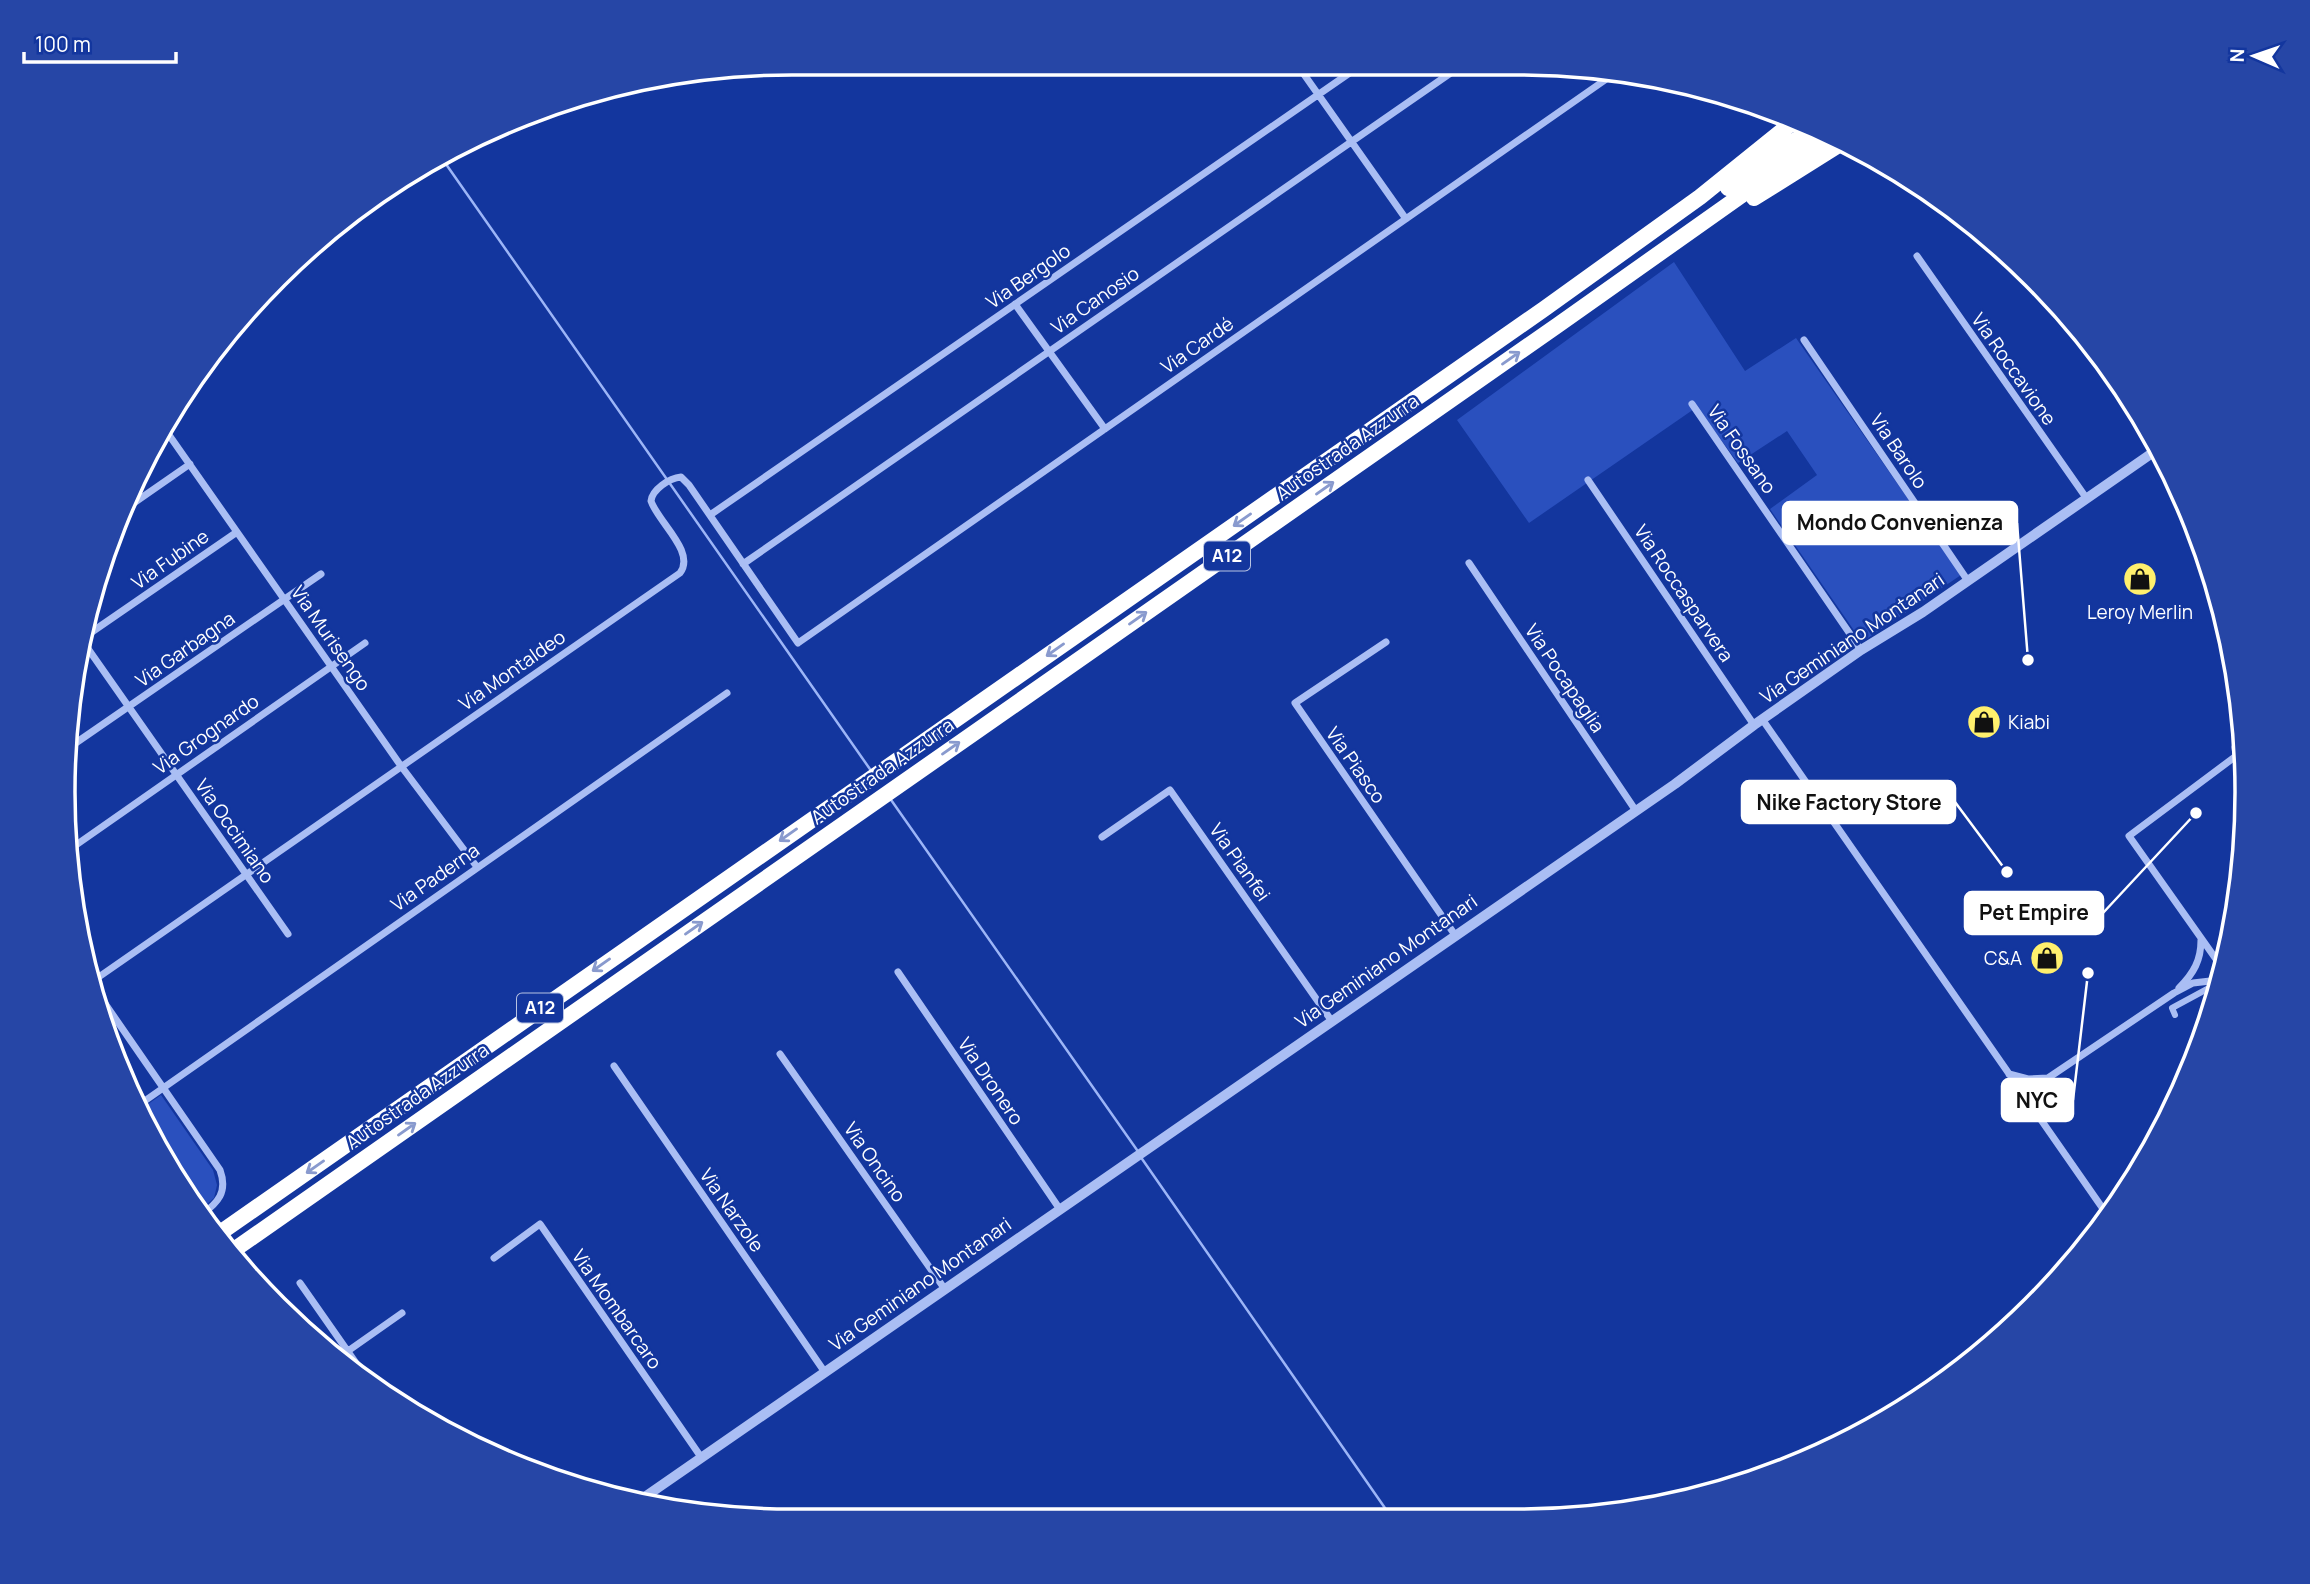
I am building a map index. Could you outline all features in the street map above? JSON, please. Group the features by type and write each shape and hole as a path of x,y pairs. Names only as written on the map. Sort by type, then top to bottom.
{"highway":[{"path":"1544,309 1700,197 1787,128"},
{"path":"1544,309 1685,219 1803,135"},
{"path":"1558,325 1818,141"},
{"path":"1558,325 1833,148"},
{"name":"Autostrada Azzurra","path":"224,1230 1544,309"},
{"name":"Autostrada Azzurra","path":"238,1247 1558,325"}],"street":[{"path":"1305,75 1406,219"},
{"name":"Via Bergolo","path":"710,515 1346,75"},
{"name":"Via Canosio","path":"743,564 1448,75"},
{"name":"Via Cardé","path":"797,643 1604,80"},
{"name":"Via Roccavione","path":"1917,256 2087,499"},
{"path":"1015,304 1105,429"},
{"name":"Via Barolo","path":"1804,340 1968,581"},
{"name":"Via Fossano","path":"1692,404 1861,650"},
{"name":"Via Murisengo","path":"170,436 401,766 477,867"},
{"name":"Via Geminiano Montanari","path":"648,1494 1636,811 1861,650 1923,612 2150,455"},
{"path":"138,499 190,464"},
{"name":"Via Montaldeo","path":"100,976 683,570 683,551 650,501 652,494 676,477 683,478 710,515 797,643"},
{"name":"Via Roccasparvera","path":"1588,480 2102,1207"},
{"name":"Via Fubine","path":"94,630 237,532"},
{"name":"Via Pocapaglia","path":"1469,563 1636,811"},
{"name":"Via Garbagna","path":"77,744 321,574"},
{"name":"Via Piasco","path":"1386,642 1295,703 1455,935"},
{"name":"Via Grognardo","path":"77,844 365,643"},
{"name":"Via Occimiano","path":"89,651 288,934"},
{"name":"Via Paderna","path":"145,1101 727,693"},
{"path":"2174,993 2202,960 2213,956 2129,836 2234,761"},
{"name":"Via Pianfei","path":"1102,837 1170,790 1331,1020"},
{"path":"2197,966 2202,939"},
{"name":"Via Dronero","path":"898,971 1059,1208"},
{"path":"2008,1073 2028,1079 2048,1078 2174,993 2210,978"},
{"path":"2175,1015 2172,1008 2207,989"},
{"path":"110,1011 217,1163 222,1174 223,1187 220,1198 209,1209"},
{"name":"Via Oncino","path":"780,1054 944,1289"},
{"name":"Via Narzole","path":"614,1066 824,1371"},
{"path":"2039,1117 2040,1097 2048,1078"},
{"name":"Via Mombarcaro","path":"494,1258 540,1224 701,1457"},
{"path":"300,1283 352,1358"},
{"path":"348,1352 402,1313"}],"shaded area":[{"path":"1674,262 1745,371 1796,338 1961,575 1862,642 1770,509 1817,475 1787,431 1738,463 1697,407 1529,523 1457,420"},
{"path":"161,1095 213,1170 217,1185 214,1198 206,1205 171,1150 147,1105"}],"waterway":[{"path":"446,164 872,772"},
{"path":"889,797 1137,1150"},
{"path":"1140,1156 1386,1509"}],"place":[{"name":"Leroy Merlin","path":"2140,579"},
{"name":"Mondo Convenienza","path":"2028,660"},
{"name":"Kiabi","path":"1984,722"},
{"name":"Pet Empire","path":"2196,813"},
{"name":"Nike Factory Store","path":"2007,872"},
{"name":"C&A","path":"2047,958"},
{"name":"NYC","path":"2088,973"}]}
